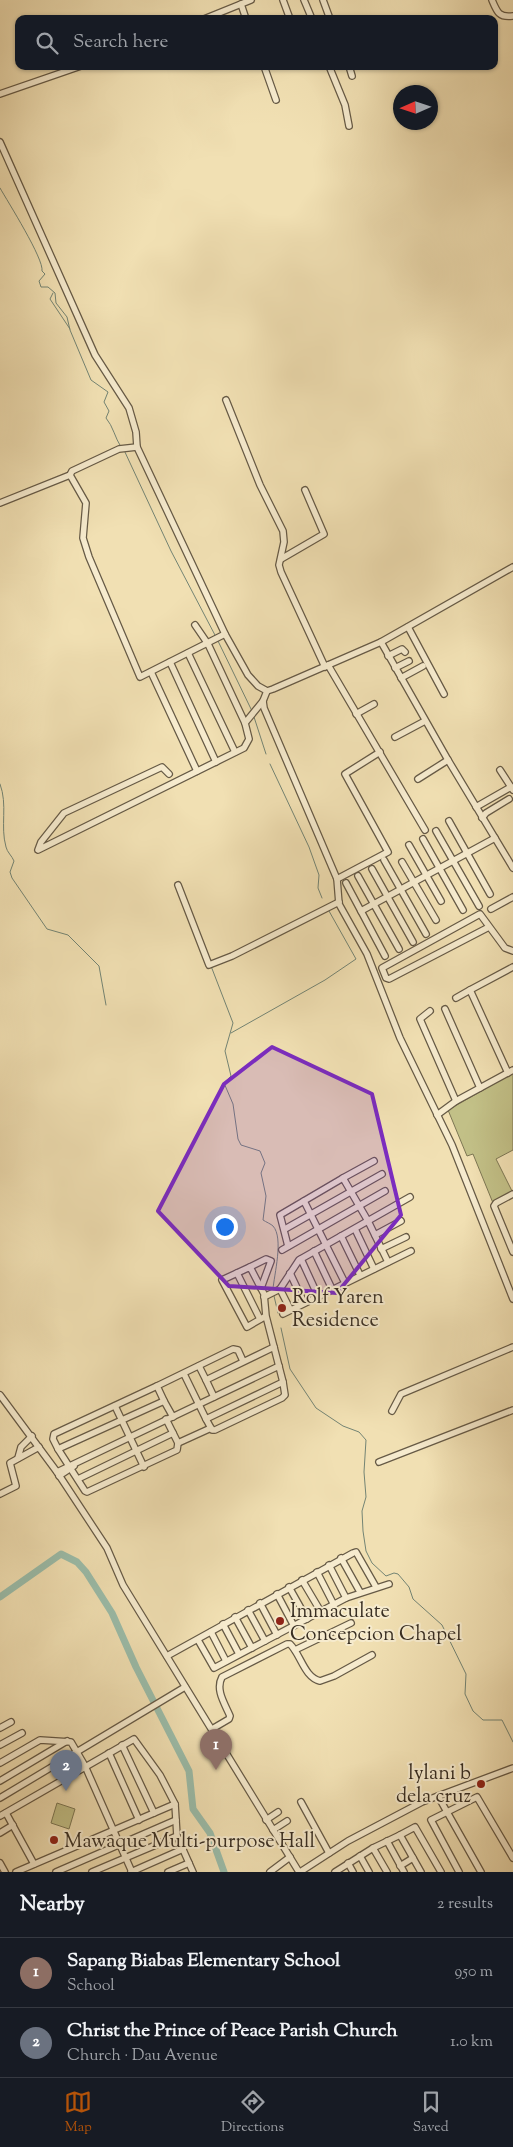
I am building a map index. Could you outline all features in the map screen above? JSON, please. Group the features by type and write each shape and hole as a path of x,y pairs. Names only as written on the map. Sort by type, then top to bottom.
{"street":[{"path":"214,15 251,0"},
{"path":"283,0 289,15"},
{"path":"304,0 310,15"},
{"path":"323,0 329,15"},
{"path":"492,0 499,15 504,18 513,16"},
{"path":"241,4 245,15"},
{"path":"0,94 69,70"},
{"path":"265,70 276,100"},
{"path":"332,70 346,105 349,126"},
{"path":"350,70 352,76"},
{"path":"0,142 95,355 129,408 136,432 137,447 221,637 248,675 258,686 267,691"},
{"path":"226,400 260,485 283,531 284,542 281,572 327,666 426,830"},
{"path":"0,503 70,475 72,471 122,448 137,447"},
{"path":"70,475 86,503 83,538 91,563 140,678 221,637"},
{"path":"281,559 324,534 306,490"},
{"path":"247,721 261,704 267,691 381,642 513,567"},
{"path":"168,774 162,768 64,813 41,842 38,850 244,748 249,739 247,721 208,644 195,625"},
{"path":"408,627 444,694"},
{"path":"381,642 425,721 513,868"},
{"path":"388,656 402,649 405,652"},
{"path":"188,653 235,752"},
{"path":"396,668 409,661"},
{"path":"170,662 216,762"},
{"path":"401,678 423,666"},
{"path":"150,672 197,771"},
{"path":"261,704 337,879 339,902 367,954 400,1038 452,1145 513,1299"},
{"path":"356,714 374,704"},
{"path":"395,737 425,721"},
{"path":"337,879 388,852 345,774 380,752"},
{"path":"418,779 448,760"},
{"path":"476,806 512,789 500,770"},
{"path":"482,818 486,813 509,799"},
{"path":"449,821 490,894"},
{"path":"436,832 479,906"},
{"path":"361,911 468,855 495,838"},
{"path":"423,839 463,910"},
{"path":"409,845 441,901"},
{"path":"384,860 426,934"},
{"path":"402,862 436,920"},
{"path":"372,869 413,942"},
{"path":"358,876 399,948"},
{"path":"346,883 385,956"},
{"path":"178,885 209,965 232,956 339,902"},
{"path":"491,909 513,897"},
{"path":"489,927 389,979 386,978 382,968 478,914 482,915 505,948 513,951"},
{"path":"456,998 513,967"},
{"path":"437,1115 456,1101 510,1071 470,990"},
{"path":"445,1009 480,1088"},
{"path":"430,1011 420,1019 456,1101"},
{"path":"374,1161 280,1215 285,1229 285,1248 360,1207 385,1191"},
{"path":"285,1229 382,1174"},
{"path":"343,1178 368,1221 388,1262"},
{"path":"513,1194 494,1206 513,1252"},
{"path":"267,1296 278,1290 300,1259 410,1197"},
{"path":"304,1201 345,1282"},
{"path":"374,1235 401,1221"},
{"path":"355,1229 374,1269"},
{"path":"341,1236 360,1275"},
{"path":"381,1249 406,1237"},
{"path":"314,1251 332,1289"},
{"path":"283,1314 411,1251"},
{"path":"260,1288 271,1261 266,1259 222,1280 247,1326 263,1318"},
{"path":"300,1259 318,1296"},
{"path":"250,1267 260,1288 267,1296"},
{"path":"178,1443 211,1428 215,1430 285,1397 274,1347 263,1318 237,1273"},
{"path":"290,1273 304,1303"},
{"path":"278,1290 290,1309"},
{"path":"263,1318 267,1296"},
{"path":"206,1380 274,1347"},
{"path":"392,1411 401,1394 513,1347"},
{"path":"157,1386 178,1443 176,1450 88,1492 85,1491 52,1439 54,1434 234,1349 238,1350 244,1361"},
{"path":"199,1366 214,1397"},
{"path":"58,1474 70,1466 279,1366"},
{"path":"184,1374 211,1428"},
{"path":"206,1419 283,1382"},
{"path":"0,1395 32,1436 107,1548 123,1585 272,1830 300,1872 411,1807 513,1768"},
{"path":"58,1449 164,1401"},
{"path":"115,1406 144,1466"},
{"path":"379,1462 513,1410"},
{"path":"78,1479 174,1433"},
{"path":"18,1458 21,1447 32,1436"},
{"path":"0,1494 16,1486 10,1463 39,1447"},
{"path":"167,1656 341,1558 356,1552 376,1587"},
{"path":"341,1558 360,1592"},
{"path":"329,1565 346,1598"},
{"path":"317,1572 334,1604"},
{"path":"302,1580 321,1612"},
{"path":"198,1640 214,1668 346,1598 389,1584"},
{"path":"289,1587 307,1619"},
{"path":"277,1594 294,1626"},
{"path":"260,1603 277,1635"},
{"path":"248,1610 265,1642"},
{"path":"235,1617 252,1648"},
{"path":"295,1650 350,1623"},
{"path":"223,1624 239,1654"},
{"path":"211,1632 226,1661"},
{"path":"212,1729 229,1719 230,1716 221,1695 219,1684 222,1677 286,1644 290,1644 295,1650 309,1675 320,1681 334,1676 372,1656"},
{"path":"0,1798 185,1687"},
{"path":"0,1728 11,1722"},
{"path":"0,1746 22,1732"},
{"path":"0,1816 108,1752 134,1739 160,1775 174,1804 177,1836 193,1872"},
{"path":"0,1763 40,1740 67,1741 72,1744 86,1766 112,1830 132,1872 183,1849"},
{"path":"0,1781 67,1741"},
{"path":"122,1745 154,1813"},
{"path":"108,1752 139,1820"},
{"path":"438,1796 481,1872"},
{"path":"459,1872 429,1820 478,1797 513,1858"},
{"path":"301,1802 330,1853"},
{"path":"20,1871 174,1804"},
{"path":"6,1812 34,1864"},
{"path":"266,1820 278,1812"},
{"path":"56,1872 176,1820"},
{"path":"272,1830 287,1821"},
{"path":"0,1833 13,1826"},
{"path":"336,1872 373,1848 413,1827 416,1828 440,1872"},
{"path":"400,1835 420,1872"},
{"path":"92,1872 177,1836"},
{"path":"387,1841 404,1872"},
{"path":"373,1848 387,1872"},
{"path":"360,1856 369,1872"},
{"path":"270,1872 290,1858"},
{"path":"400,1866 413,1858"},
{"path":"0,1863 5,1872"},
{"path":"168,1872 189,1863"},
{"path":"348,1863 353,1872"}],"highlighted area":[{"path":"272,1047 372,1094 401,1215 337,1293 229,1286 158,1211 224,1084"}],"shaded area":[{"path":"513,1073 513,1150 496,1159 513,1193 493,1203 473,1154 467,1156 448,1110"},
{"path":"57,1803 75,1809 69,1829 51,1823"}],"waterway":[{"path":"0,188 25,230 45,274 39,281 41,287 48,287 55,293 56,303 67,317 70,330 91,380 108,392 104,402 109,411 106,418 121,447"},
{"path":"53,293 50,299 70,329"},
{"path":"124,450 171,551 216,637"},
{"path":"218,641 252,711"},
{"path":"254,717 266,754"},
{"path":"270,764 309,847 319,875 318,888 322,898"},
{"path":"0,784 3,800 4,839 14,861 10,872 12,878 47,929 68,935 99,966 106,1005"},
{"path":"231,1033 325,980 356,959 329,911"},
{"path":"211,966 233,1023 225,1051 231,1076 224,1083 233,1104 238,1139 241,1145 260,1151 265,1163 261,1173 266,1196 263,1220 273,1226 278,1239 278,1257 273,1289"},
{"path":"274,1296 278,1313"},
{"path":"281,1328 290,1369 316,1408 343,1426 359,1432 366,1440 364,1472 366,1497 362,1511 366,1551 372,1563 386,1576 394,1573 398,1574 409,1587 413,1599 442,1625 466,1674 465,1694 473,1711 483,1720 502,1720 513,1742"},
{"path":"0,1597 61,1554 77,1562 86,1572 112,1613 136,1667 189,1771 193,1809 210,1833 224,1872"}],"place":[{"name":"Rolf Yaren Residence","path":"282,1308"},
{"name":"Immaculate Concepcion Chapel","path":"280,1621"},
{"name":"Sapang Biabas Elementary School","path":"216,1770"},
{"name":"lylani b dela cruz","path":"481,1784"},
{"name":"Christ the Prince of Peace Parish Church","path":"66,1791"},
{"name":"Mawaque Multi-purpose Hall","path":"54,1840"}]}
